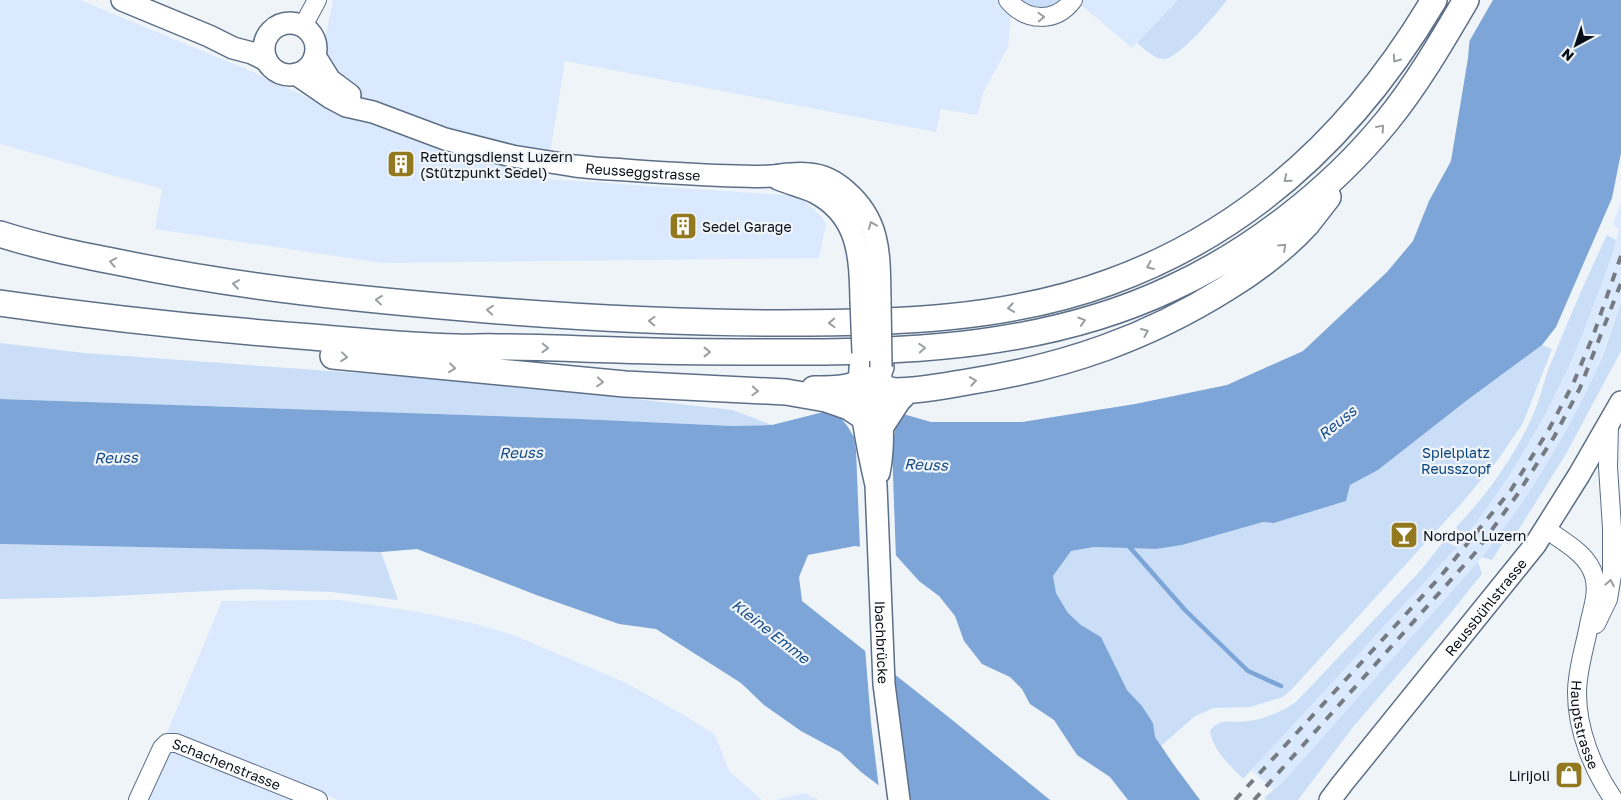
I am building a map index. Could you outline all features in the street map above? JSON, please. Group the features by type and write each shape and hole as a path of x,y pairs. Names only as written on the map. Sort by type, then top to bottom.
{"highway":[{"path":"0,303 240,332 458,348 496,346 696,352 828,352 940,347 1001,340 1054,329 1121,309 1172,288 1262,236 1290,215 1351,161 1386,122 1408,92 1466,0"},
{"path":"0,234 73,253 216,281 418,304 580,318 659,322 822,323 906,320 988,312 1069,296 1109,283 1159,262 1221,228 1256,205 1301,168 1333,137 1394,62 1429,9"},
{"path":"72,313 116,327 158,337 534,376 625,384 786,392 849,388 871,374 895,392 996,377 1072,360 1129,339 1183,314 1238,281 1274,256 1307,224 1351,161"},
{"path":"0,289 151,309 401,332 496,346"},
{"path":"786,392 826,399 849,407 871,425 907,390"}],"main road":[{"path":"122,0 233,48 252,53 266,60 275,70 282,73 296,74 308,67 315,56 316,49 313,36 303,26 291,23 284,23 270,32 257,36 209,36"},
{"path":"266,60 265,44 270,32"},
{"name":"Reusseggstrasse","path":"315,56 322,69 335,85 373,112"},
{"name":"Reusseggstrasse","path":"296,74 339,102 454,141 512,156 552,163 605,168 770,176 801,174 821,176 843,188 866,212 875,231 878,251 870,300 871,425"},
{"name":"Reussbühlstrasse","path":"1330,800 1546,530 1621,402"},
{"name":"Ibachbrücke","path":"871,425 882,455 876,485 884,684 898,800"},
{"path":"1348,800 1365,756"}],"street":[{"path":"303,26 317,0"},
{"path":"1008,0 1020,12 1033,17 1053,16 1067,8 1073,0"},
{"name":"Hauptstrasse","path":"1586,644 1608,600 1612,575 1612,528 1608,467 1609,424"},
{"name":"Hauptstrasse","path":"1546,530 1579,553 1589,565 1595,577 1596,593 1577,692 1586,747 1614,800"},
{"name":"Schachenstrasse","path":"138,800 162,748 167,743 176,743 318,800"}],"shaded area":[{"path":"0,0 80,0 253,72 328,107 330,60 326,47 326,35 333,0 1178,0 1132,48 1080,4 1055,22 1033,27 1011,15 1008,47 984,91 977,115 941,109 936,132 565,61 546,179 799,196 820,215 826,224 819,258 382,263 155,229 162,189 0,144"},
{"path":"1621,202 1621,302 1596,371 1568,430 1535,484 1498,537 1468,574 1285,780 1273,789 1252,771 1258,761 1449,556 1501,486 1534,435 1559,388 1613,252 1619,229 1613,224"},
{"path":"340,600 418,612 472,623 513,635 624,682 684,715 715,735 729,771 762,800 339,800 308,788 303,800 139,800 222,601"},
{"path":"804,793 819,800 775,800"}],"green space":[{"path":"1017,0 1063,0 1050,8 1040,9"},
{"path":"1178,0 1227,0 1178,52 1169,58 1156,57 1137,43"},
{"path":"1607,235 1616,240 1613,252 1566,372 1548,409 1515,467 1463,539 1456,527 1479,502 1509,460 1526,430 1563,334"},
{"path":"1621,302 1621,351 1566,454 1509,545 1504,541 1492,560 1482,557 1530,491 1571,422 1599,364"},
{"path":"0,343 84,353 494,383 733,410 772,425 733,426 0,399"},
{"name":"Spielplatz Reusszopf","path":"1542,345 1552,349 1523,423 1497,461 1460,505 1292,689 1283,697 1250,707 1214,708 1195,716 1161,746 1155,737 1153,723 1142,706 1127,690 1101,637 1081,625 1068,613 1056,593 1053,576 1070,551 1094,547 1156,549 1182,545 1263,522 1274,523 1346,501 1350,485 1378,470 1466,401"},
{"path":"1444,541 1457,547 1243,779 1218,751 1210,731 1214,726 1223,722 1255,720 1280,711 1296,702 1421,570"},
{"path":"0,544 381,552 398,600 332,592 248,589 94,597 0,599"},
{"path":"1478,562 1482,574 1353,727 1298,800 1267,800 1264,798 1285,780"}],"water":[{"path":"1473,0 1621,0 1621,153 1612,198 1556,327 1542,345 1466,401 1378,470 1350,485 1346,501 1274,523 1263,522 1182,545 1156,549 1094,547 1071,551 1053,576 1056,593 1068,613 1081,625 1101,637 1127,690 1142,706 1153,723 1155,737 1200,800 1128,800 1110,777 1077,755 1054,720 1030,704 1022,689 1010,677 982,664 964,641 955,616 939,596 919,581 892,551 855,546 808,555 799,577 802,601 1050,800 898,800 861,772 840,752 801,731 764,705 741,683 656,629 619,624 539,596 417,549 381,552 0,544 0,399 733,426 772,425 835,409 868,404 931,422 1022,422 1135,404 1227,385 1303,351 1387,272 1413,241 1429,201 1451,161 1468,58"}],"pier":[{"path":"1471,0 1493,0 1466,47"},
{"path":"832,413 896,426 892,446 896,559 891,553 860,549 854,437 841,418"},
{"path":"865,648 894,671 910,800 894,800 879,789"}],"waterway":[{"path":"1126,543 1185,610 1248,671 1281,686"}],"railway":[{"path":"1235,800 1440,577 1511,490 1548,431 1573,384 1593,336 1621,256"},
{"path":"1254,800 1475,553 1517,495 1554,437 1580,388 1621,283"}],"place":[{"name":"Rettungsdienst Luzern (Stützpunkt Sedel)","path":"401,164"},
{"name":"Sedel Garage","path":"683,226"},
{"name":"Nordpol Luzern","path":"1404,535"},
{"name":"Lirijoli","path":"1569,775"}],"water label":[{"name":"Reuss","path":"1337,422"},
{"name":"Reuss","path":"521,452"},
{"name":"Reuss","path":"116,457"},
{"name":"Reuss","path":"926,464"},
{"name":"Kleine Emme","path":"771,631"}]}
